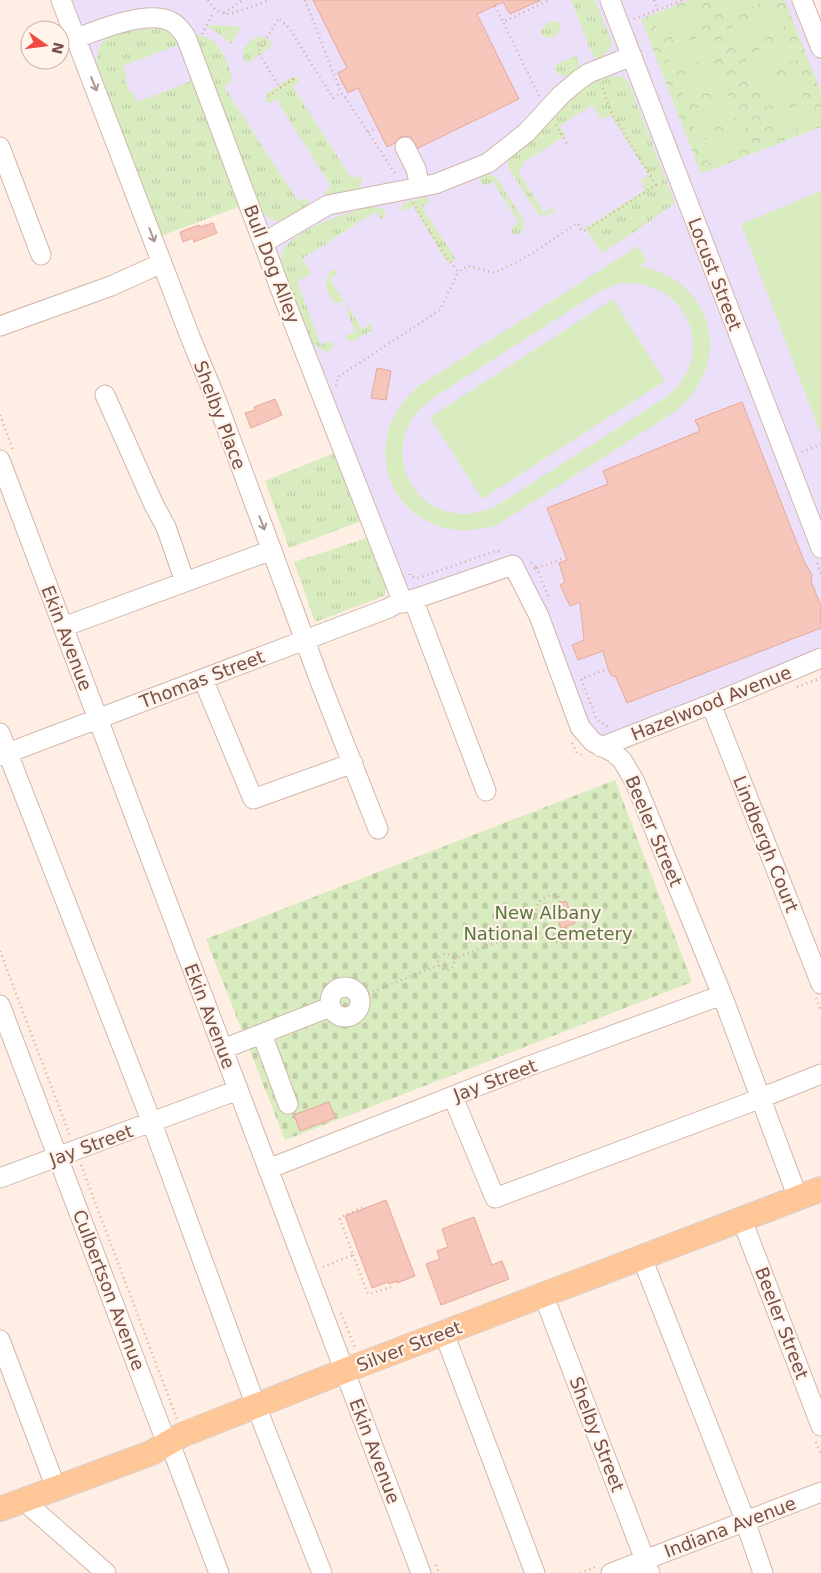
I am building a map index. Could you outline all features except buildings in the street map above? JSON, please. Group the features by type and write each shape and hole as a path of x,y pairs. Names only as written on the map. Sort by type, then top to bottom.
{"main road":[{"name":"Silver Street","path":"0,1509 151,1453 182,1435 344,1371 821,1189"}],"street":[{"name":"Shelby Place","path":"61,0 217,402 378,830"},
{"name":"Locust Street","path":"610,0 820,544"},
{"path":"802,0 821,48"},
{"name":"Bull Dog Alley","path":"75,38 102,28 148,18 170,21 180,28 186,37 264,243 486,791"},
{"path":"264,243 328,206 435,184 492,161 526,133 561,95 585,75 632,56"},
{"path":"0,147 41,255"},
{"path":"405,147 416,169 420,187"},
{"path":"0,326 111,286 162,263"},
{"path":"105,395 154,505 166,527 186,582"},
{"name":"Ekin Avenue","path":"0,460 421,1573"},
{"path":"63,627 272,550"},
{"name":"Beeler Street","path":"408,601 513,565 539,616 580,726 593,742 613,752 622,760 635,782 722,995 798,1198"},
{"name":"Thomas Street","path":"4,754 389,608 397,603 408,601"},
{"name":"Hazelwood Avenue","path":"601,747 821,658"},
{"path":"203,679 252,799 353,763"},
{"name":"Lindbergh Court","path":"711,704 821,984"},
{"path":"0,733 4,754 152,1122 256,1406 322,1573"},
{"path":"223,1049 330,1007 330,997 339,988 349,987 357,992 359,996"},
{"name":"Jay Street","path":"268,1169 529,1066 722,995"},
{"name":"Culbertson Avenue","path":"0,1005 162,1431 169,1443 219,1573"},
{"path":"262,1034 288,1104"},
{"path":"453,1097 495,1198 821,1074"},
{"name":"Jay Street","path":"0,1178 238,1090"},
{"name":"Beeler Street","path":"742,1220 821,1426"},
{"path":"642,1258 746,1521 763,1573"},
{"name":"Shelby Street","path":"544,1294 647,1567"},
{"path":"444,1333 534,1573"},
{"path":"0,1340 56,1488"},
{"name":"Indiana Avenue","path":"611,1573 647,1567 746,1521 821,1492"},
{"path":"23,1500 106,1573"}],"path":[{"path":"208,0 214,10 223,14 230,14 270,0"},
{"path":"223,14 243,0"},
{"path":"305,0 341,93"},
{"path":"503,22 549,0"},
{"path":"654,0 657,10"},
{"path":"632,20 683,0"},
{"path":"495,6 547,110 567,144"},
{"path":"268,96 274,92 280,87 293,79 280,88 276,80 258,52 279,18"},
{"path":"338,85 342,82"},
{"path":"368,132 377,127"},
{"path":"334,393 338,377 440,310 458,272"},
{"path":"409,572 410,576 418,578 496,551 508,553"},
{"path":"537,568 564,558"},
{"path":"527,559 537,568 548,596"},
{"path":"604,670 580,679 597,720 608,727 616,724"},
{"path":"560,902 558,896 553,895 544,898 540,902 534,915 535,928 542,937 555,943 568,942 573,936 571,929"},
{"path":"454,959 535,928"},
{"path":"0,951 71,1138 74,1136"},
{"path":"445,954 450,955 454,959 453,967 449,970 442,969 439,965 438,960 445,954"},
{"path":"359,996 439,965"},
{"path":"363,1207 340,1217 340,1219 368,1294 395,1286"},
{"path":"323,1267 354,1255"}],"shaded area":[{"path":"63,0 807,0 821,41 821,657 601,747 513,565 403,603 209,100 116,143"}],"green space":[{"path":"571,0 595,0 612,42 610,49 599,59 593,57"},
{"path":"689,0 785,0 821,92 821,127 701,174 641,19"},
{"path":"723,0 770,0 728,15"},
{"path":"697,2 705,24 661,40 653,19"},
{"path":"776,8 784,29 740,45 732,24"},
{"path":"551,21 560,23 561,27 557,35 551,38 543,36 540,32"},
{"path":"209,25 237,26 241,28 231,44 209,28"},
{"path":"156,28 172,31 180,44 123,66 127,76 125,79 129,91 132,92 137,102 194,80 241,206 161,236 97,65 101,44 107,39 120,34"},
{"path":"709,34 717,55 673,71 665,50"},
{"path":"196,35 210,39 221,50 225,56 232,78 230,83 224,87 298,201 305,198 309,200 308,207 294,216 281,221 275,221 269,219 259,205"},
{"path":"258,37 271,41 271,47 249,62 244,61 243,53 245,46"},
{"path":"788,39 796,60 752,77 744,55"},
{"path":"575,56 579,63 574,73 565,76 560,75 556,71 554,65"},
{"path":"721,64 729,85 685,101 677,80"},
{"path":"800,69 808,91 764,107 756,85"},
{"path":"611,76 623,77 628,81 675,203 602,253 585,228 645,190 641,180 648,175 611,115 601,120 592,105 560,126 565,136 524,162 522,169 518,171 544,213 552,208 555,210 554,213 545,216 538,214 509,169 508,164 510,158 537,136 579,92 599,80"},
{"path":"290,78 299,78 299,82 293,87 352,179 358,176 363,178 359,188 328,197 325,195 325,191 331,186 276,99 270,103 265,101 267,93"},
{"path":"733,94 740,116 696,132 688,111"},
{"path":"812,100 820,121 776,137 768,116"},
{"path":"744,125 752,147 708,163 700,141"},
{"path":"487,173 496,177 524,220 524,228 519,235 511,232 512,227 519,223 493,182 486,185 481,184 480,179"},
{"path":"821,191 821,435 741,224"},
{"path":"427,197 430,201 422,207 456,259 448,264 413,206 405,211 402,210 403,203"},
{"path":"374,206 383,209 386,214 383,219 375,212 302,259 311,274 297,281 321,345 330,341 333,344 332,349 326,352 314,345 309,336 283,269 281,259 284,249 292,240 319,224 350,212"},
{"path":"638,246 647,261 640,266 666,275 686,289 700,307 708,328 710,350 705,372 692,394 673,413 497,525 464,530 435,525 411,511 395,490 386,465 387,437 398,410 420,385","holes":["627,283 650,287 668,296 682,310 690,328 693,346 690,365 680,383 663,399 496,506 469,514 445,511 425,500 411,484 403,463 404,440 413,418 433,398 599,292 617,284"]},
{"path":"334,269 338,273 330,279 362,329 371,324 373,327 372,330 354,341 349,341 346,337 348,334 355,332 344,302 334,303 327,290 327,277"},
{"path":"613,299 665,381 482,499 430,417"},
{"path":"337,452 362,521 289,548 265,481"},
{"path":"367,538 387,586 384,596 315,622 294,562"},
{"name":"New Albany National Cemetery","path":"615,780 692,982 285,1140 206,939"}]}
